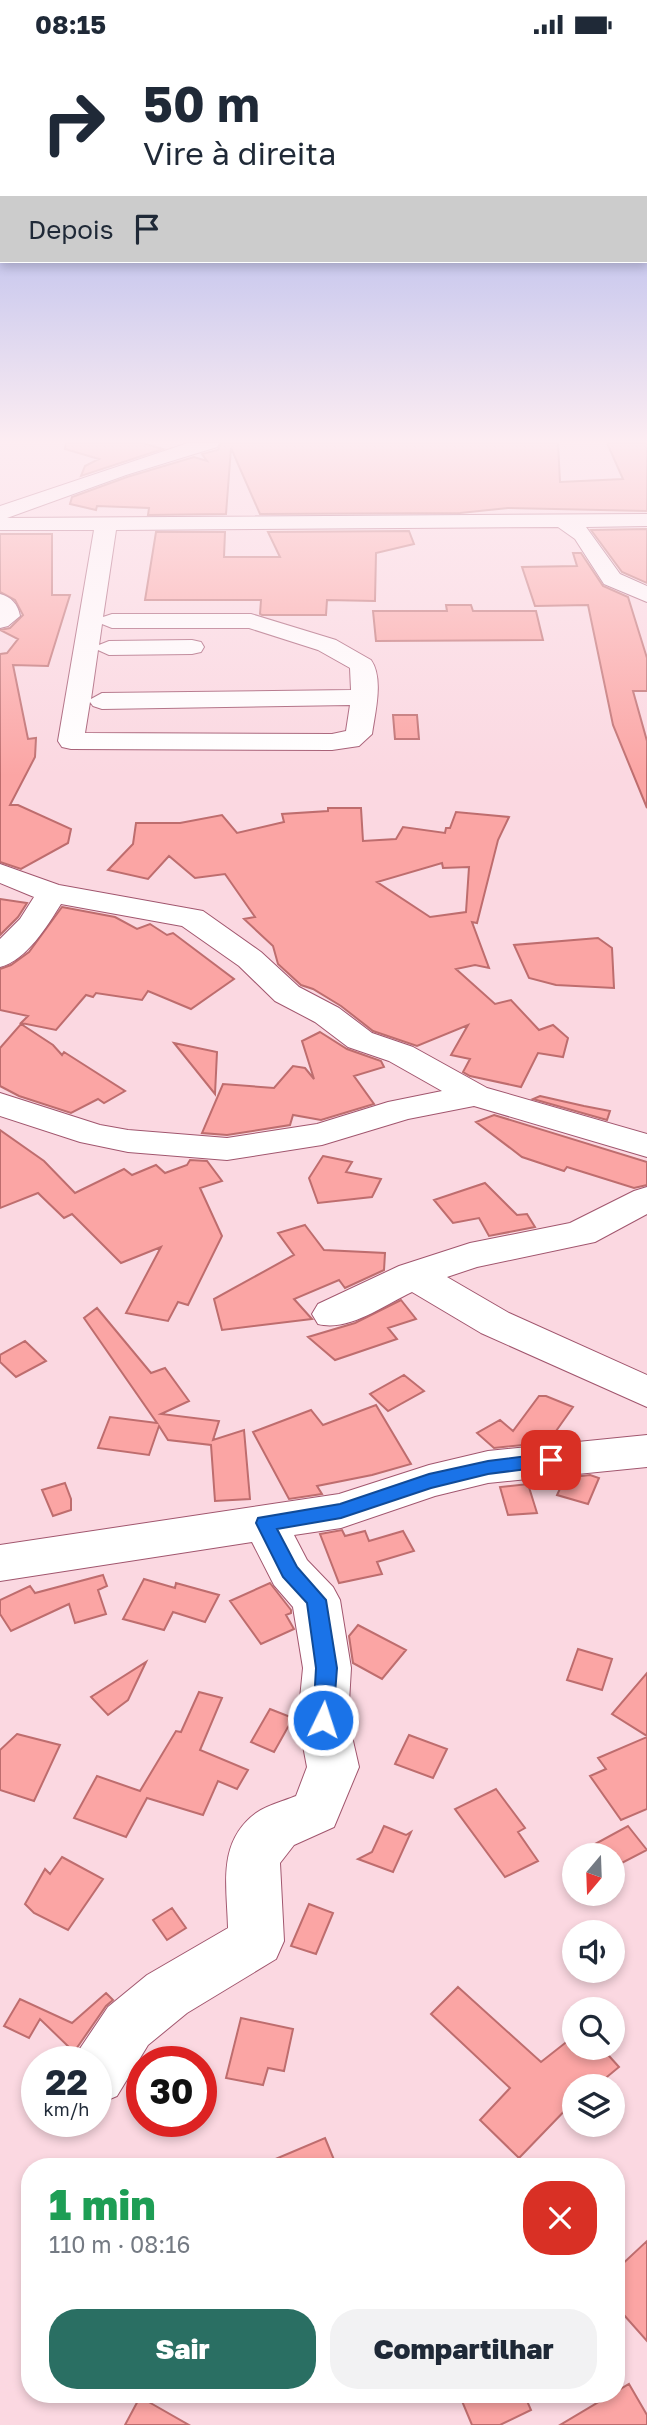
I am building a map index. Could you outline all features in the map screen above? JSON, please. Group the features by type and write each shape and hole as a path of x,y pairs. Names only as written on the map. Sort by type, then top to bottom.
{"street":[{"path":"84,741 113,554"},
{"path":"84,741 103,695 112,621 116,554"},
{"path":"595,554 611,579 647,595"},
{"path":"0,601 7,609 8,616 0,621"},
{"path":"84,741 350,740 359,734 363,692 362,665 327,645 251,621 112,621"},
{"path":"259,646 327,645"},
{"path":"109,648 218,647"},
{"path":"103,695 363,692"},
{"path":"0,873 52,893 192,918 250,959 287,994 327,1015 359,1040 401,1054 475,1095 647,1146"},
{"path":"0,957 32,925 52,893"},
{"path":"0,1104 93,1134 128,1142 227,1149 322,1134 401,1110 475,1095"},
{"path":"332,1314 413,1275 470,1256 581,1233 647,1199"},
{"path":"413,1275 495,1323 647,1392"},
{"path":"0,1563 341,1511 429,1481 488,1467 647,1451"},
{"path":"112,2050 128,2026 167,1994 256,1941 253,1856 275,1829 316,1811 332,1767 323,1720 327,1668 316,1600 290,1572 265,1523"}],"building":[{"path":"0,554 52,554 52,595 70,595 48,666 13,665 28,739 36,738 35,757 10,805 18,805 71,829 68,843 21,869 0,862 0,654 7,653 18,639 0,630 10,628 23,615 15,600 0,592"},
{"path":"152,554 280,557 279,554 376,554 375,601 327,600 326,615 262,615 261,600 145,600"},
{"path":"573,554 582,554 603,586 628,597 647,658 647,691 633,691 647,741 647,808 613,725 588,605 535,606 522,567 577,566"},
{"path":"609,554 647,554 647,583 622,572"},
{"path":"446,605 471,605 473,611 536,611 543,640 376,641 373,611 447,611"},
{"path":"393,715 417,715 419,739 395,739"},
{"path":"328,808 361,808 363,841 396,839 403,827 445,833 446,828 450,828 456,812 509,817 498,840 477,923 472,922 489,968 475,965 456,969 495,1004 511,1000 539,1030 553,1025 568,1038 563,1057 538,1053 521,1087 470,1076 463,1072 470,1059 451,1055 468,1025 417,1046 373,1031 341,1006 301,985 278,964 273,946 244,919 255,917 225,874 195,878 169,856 148,879 108,870 133,844 136,823 180,823 222,815 237,833 284,822 282,814 328,811","holes":["442,863 443,868 469,867 466,912 430,917 377,882"]},
{"path":"0,899 27,903 18,917 0,935"},
{"path":"62,907 115,917 137,929 150,924 167,935 173,933 234,979 191,1009 148,991 142,1000 96,993 93,997 86,995 56,1030 21,1023 28,1016 0,1010 0,969 11,965 29,952"},
{"path":"598,938 612,948 614,988 556,985 529,978 514,945"},
{"path":"21,1024 53,1045 62,1055 64,1052 125,1091 104,1103 98,1099 71,1113 19,1096 0,1086 0,1048"},
{"path":"320,1032 347,1049 381,1061 384,1067 354,1076 374,1104 321,1120 293,1115 290,1125 227,1135 202,1133 223,1084 274,1088 293,1066 305,1068 314,1079 302,1041"},
{"path":"174,1043 217,1052 215,1094"},
{"path":"540,1096 610,1111 607,1120 533,1099"},
{"path":"494,1115 647,1162 647,1185 634,1188 567,1167 564,1171 522,1157 476,1122"},
{"path":"0,1130 44,1161 75,1193 124,1169 132,1175 156,1165 165,1173 187,1165 190,1160 207,1161 222,1181 200,1188 222,1236 188,1305 178,1302 168,1321 126,1313 161,1247 121,1263 72,1214 64,1218 38,1193 0,1208"},
{"path":"323,1156 352,1162 346,1172 381,1179 372,1197 318,1203 309,1178"},
{"path":"485,1183 517,1215 527,1214 535,1227 489,1236 479,1218 453,1223 434,1200"},
{"path":"305,1225 324,1250 385,1253 384,1270 345,1288 339,1280 294,1299 312,1319 222,1330 214,1299 294,1255 278,1233"},
{"path":"401,1300 416,1319 388,1328 397,1339 335,1360 308,1337 355,1323"},
{"path":"97,1308 151,1373 165,1368 189,1401 161,1414 219,1421 213,1440 244,1430 250,1499 215,1501 211,1445 168,1440 159,1426 149,1455 98,1448 110,1417 157,1423 84,1318"},
{"path":"25,1341 46,1361 16,1377 0,1362 0,1355"},
{"path":"404,1375 424,1391 388,1411 370,1394"},
{"path":"539,1396 546,1396 573,1407 556,1431 533,1444 494,1448 477,1433 500,1420 513,1431"},
{"path":"376,1405 411,1464 317,1486 322,1494 289,1499 253,1432 311,1410 323,1425"},
{"path":"590,1475 599,1478 588,1504 557,1495 565,1478"},
{"path":"65,1483 71,1499 71,1510 53,1516 42,1490"},
{"path":"528,1484 537,1513 508,1515 500,1487"},
{"path":"342,1530 345,1536 365,1531 369,1541 403,1531 414,1551 377,1562 382,1574 339,1583 320,1534"},
{"path":"103,1575 107,1586 98,1590 106,1614 75,1623 69,1604 11,1631 0,1614 0,1600 30,1586 35,1593"},
{"path":"144,1579 175,1588 176,1583 219,1595 205,1622 173,1612 164,1630 123,1619"},
{"path":"270,1583 291,1610 291,1613 286,1615 294,1629 261,1644 230,1601"},
{"path":"358,1625 406,1650 382,1679 353,1663 349,1636"},
{"path":"578,1649 612,1659 602,1690 567,1680"},
{"path":"146,1662 128,1700 108,1715 91,1697"},
{"path":"647,1673 647,1736 612,1714"},
{"path":"199,1692 222,1698 200,1750 248,1770 237,1789 218,1781 203,1815 147,1798 126,1837 74,1818 97,1776 140,1791 176,1731 181,1732"},
{"path":"270,1709 293,1718 274,1752 251,1742"},
{"path":"17,1734 60,1745 34,1801 0,1790 0,1750"},
{"path":"409,1735 447,1749 433,1778 395,1764"},
{"path":"647,1737 647,1809 621,1820 590,1776 606,1769 598,1758"},
{"path":"496,1789 525,1828 518,1832 538,1861 505,1877 455,1809"},
{"path":"384,1826 406,1835 411,1832 393,1872 358,1859 372,1852"},
{"path":"628,1826 647,1850 625,1861 625,1843 597,1843"},
{"path":"62,1857 103,1879 68,1930 34,1913 25,1904 45,1869 50,1874"},
{"path":"309,1904 333,1913 316,1954 291,1946"},
{"path":"172,1908 186,1928 167,1940 153,1920"},
{"path":"458,1987 541,2062 562,2045 562,2060 613,2060 619,2067 611,2074 562,2074 562,2113 519,2158 480,2120 510,2088 431,2014"},
{"path":"106,1993 113,2000 78,2046 68,2046 40,2019 29,2038 4,2026 20,1999 72,2023"},
{"path":"241,2018 293,2029 284,2071 268,2068 263,2085 226,2078"},
{"path":"325,2138 333,2158 278,2158"},
{"path":"647,2241 647,2341 625,2316 625,2262"},
{"path":"629,2384 647,2415 647,2425 560,2425 597,2403 625,2403 625,2386"},
{"path":"137,2403 150,2403 189,2425 125,2425"},
{"path":"463,2403 528,2403 531,2410 500,2425 472,2425"}],"route":[{"path":"323,1720 327,1668 316,1600 290,1572 265,1523 341,1511 386,1498 429,1481 488,1467 551,1460"}]}
